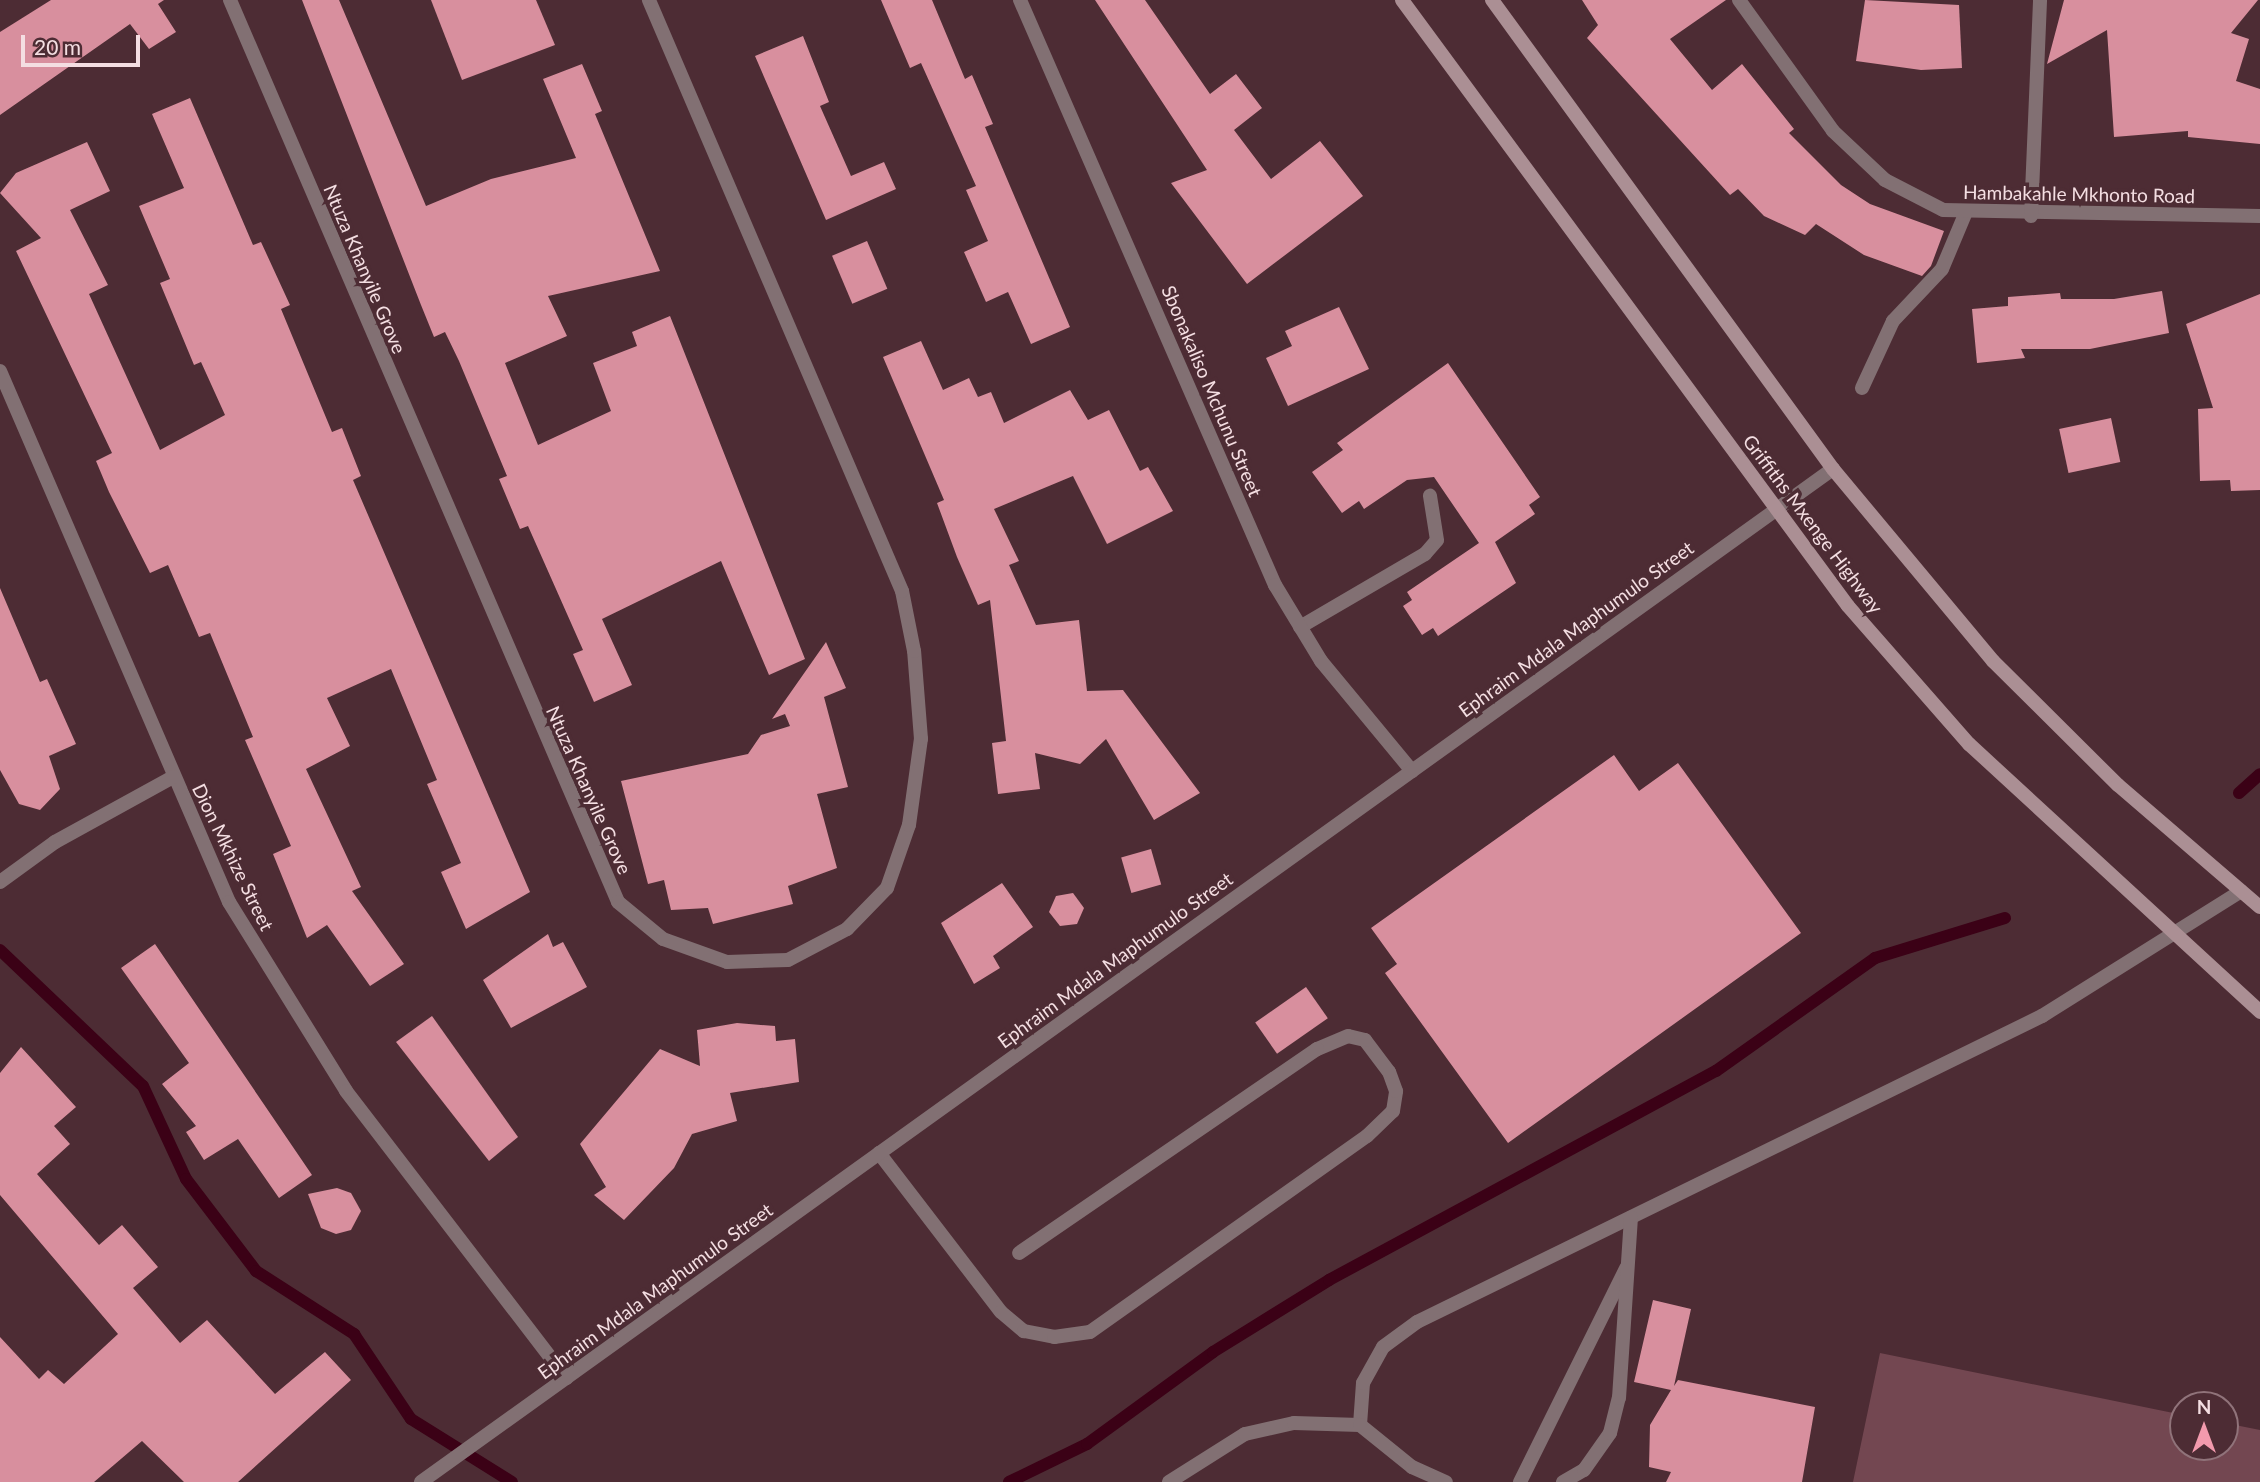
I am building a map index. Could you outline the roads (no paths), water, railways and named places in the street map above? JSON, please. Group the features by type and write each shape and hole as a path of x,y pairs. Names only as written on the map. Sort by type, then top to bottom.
{"street":[{"name":"Ntuza Khanyile Grove","path":"230,0 618,902 663,939 727,962 788,960 847,929 887,888 909,825 921,738 914,651 902,591 649,0"},
{"name":"Sbonakaliso Mchunu Street","path":"1020,0 1275,585 1300,627 1412,771"},
{"name":"Griffiths Mxenge Highway","path":"1402,0 1848,606 1969,744 2260,1012"},
{"path":"1492,0 1833,469 1993,661 2118,785 2260,907"},
{"name":"Hambakahle Mkhonto Road","path":"1739,0 1841,140 1885,180 1943,210 2031,216 2260,216"},
{"path":"2031,216 2040,0"},
{"path":"1862,388 1894,321 1942,269 1966,212"},
{"name":"Dion Mkhize Street","path":"0,371 229,902 287,1001 346,1091 566,1378"},
{"name":"Ephraim Mdala Maphumulo Street","path":"424,1480 1833,469"},
{"path":"1300,627 1425,554 1437,540 1430,496"},
{"path":"0,881 55,842 173,777"},
{"path":"1360,1425 1363,1383 1383,1347 1417,1322 2042,1016 2175,936 2241,891"},
{"path":"879,1153 1001,1312 1024,1331 1054,1337 1090,1332 1367,1136 1393,1111 1396,1091 1389,1072 1365,1040 1348,1036 1317,1049 1019,1253"},
{"path":"1563,1482 1584,1470 1610,1433 1619,1398 1632,1217"},
{"path":"1520,1482 1630,1260"},
{"path":"1169,1482 1245,1434 1294,1423 1360,1425 1412,1467 1446,1482"}],"waterway":[{"path":"2239,793 2260,774"},
{"path":"1009,1482 1087,1444 1213,1352 1329,1280 1716,1071 1875,958 2005,918"},
{"path":"0,950 143,1086 186,1179 256,1271 354,1334 411,1419 512,1482"}]}
